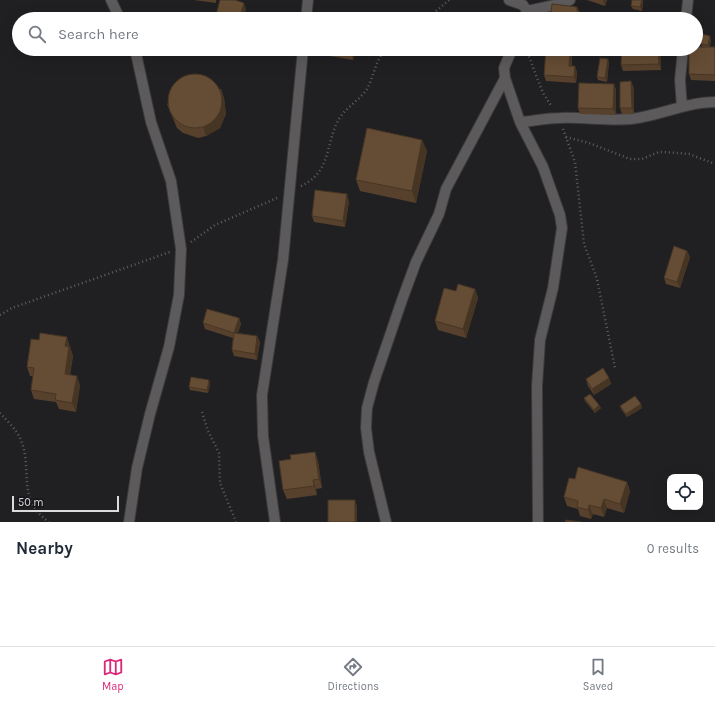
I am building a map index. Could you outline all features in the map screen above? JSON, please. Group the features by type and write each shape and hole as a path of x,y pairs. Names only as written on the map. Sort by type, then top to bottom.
{"street":[{"path":"111,0 117,12"},
{"path":"307,12 308,0"},
{"path":"509,0 521,3 525,12"},
{"path":"536,12 570,0"},
{"path":"687,12 688,0"},
{"path":"129,522 137,468 150,414 169,347 180,295 181,249 171,182 151,122 137,56"},
{"path":"275,522 263,436 262,395 283,260 302,56"},
{"path":"509,56 504,68 505,78 520,122 543,167 560,215 562,228 553,288 544,325 539,356 537,386 538,522"},
{"path":"682,56 680,80 682,107"},
{"path":"386,522 369,452 366,428 367,408 374,382 402,300 419,256 439,214 446,189 505,78"},
{"path":"520,122 559,118 607,120 630,119 656,116 682,107 715,102"}],"path":[{"path":"435,12 450,0"},
{"path":"0,315 12,308 181,249 215,225 306,184 320,172 329,153 333,132 340,118 366,90 381,56"},
{"path":"529,56 543,92 559,118 576,162 584,244 597,279 614,368"},
{"path":"566,137 589,143 630,159 642,159 659,152 664,152 689,154 715,164"},
{"path":"202,412 208,430 219,453 220,483 236,522"},
{"path":"0,413 21,439 31,504 39,515 49,522"}],"building":[{"path":"220,0 235,0 244,3 241,12 217,12"},
{"path":"632,0 642,0 640,7 631,6"},
{"path":"552,4 577,7 577,11 579,11 579,12 551,12"},
{"path":"703,34 710,36 708,45 703,44"},
{"path":"703,47 715,47 715,75 689,74 689,56 703,56"},
{"path":"545,56 570,56 569,66 575,66 574,77 544,75"},
{"path":"622,56 658,56 659,64 621,65"},
{"path":"600,58 608,59 605,78 597,77"},
{"path":"190,74 200,74 210,78 218,86 222,96 222,106 218,116 210,124 200,128 190,128 180,124 172,116 168,106 168,96 172,86 180,78"},
{"path":"631,81 632,108 620,108 620,82"},
{"path":"579,83 614,84 613,109 578,108"},
{"path":"367,128 422,140 412,191 356,180"},
{"path":"315,190 347,194 343,221 312,216"},
{"path":"674,246 687,251 677,282 664,278"},
{"path":"458,284 475,289 463,329 435,321 444,288 456,291"},
{"path":"207,309 239,318 234,333 203,323"},
{"path":"40,333 67,337 65,346 69,347 65,374 77,376 72,403 55,400 56,394 31,390 34,368 27,367 31,339 39,340"},
{"path":"234,333 257,336 255,354 232,350"},
{"path":"603,368 609,378 592,389 586,379"},
{"path":"191,377 209,380 207,390 189,387"},
{"path":"590,394 599,405 594,410 584,398"},
{"path":"635,396 641,404 626,414 620,406"},
{"path":"315,452 319,479 313,480 314,486 283,490 279,461 291,459 290,455"},
{"path":"578,467 627,482 620,504 604,499 601,508 589,505 588,510 577,507 578,501 564,497 569,478 575,479"},
{"path":"328,500 355,500 355,522 328,522"},
{"path":"566,520 581,522 565,522"}]}
